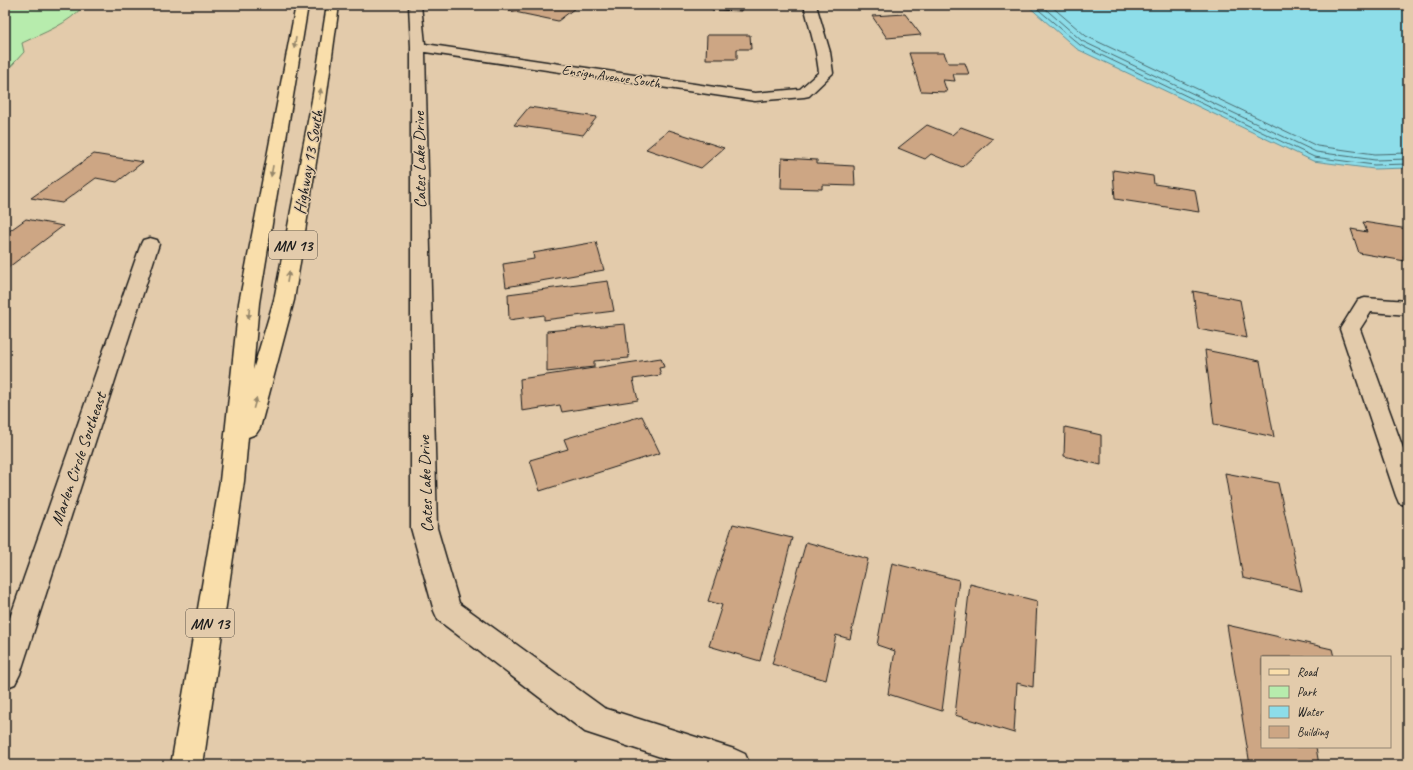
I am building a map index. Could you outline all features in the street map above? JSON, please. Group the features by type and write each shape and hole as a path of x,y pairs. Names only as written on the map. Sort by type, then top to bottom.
{"main road":[{"name":"Highway 13 South","path":"187,765 232,481 250,303 302,5"},
{"name":"Highway 13 South","path":"232,481 284,300 319,100 333,5"}],"street":[{"name":"Cates Lake Drive","path":"415,5 418,47 424,528 448,611 596,721 734,765"},
{"name":"Ensign Avenue South","path":"418,47 754,97 804,92 826,73 823,52 810,5"},
{"name":"Marlen Circle Southeast","path":"5,674 150,244"},
{"path":"1408,308 1365,305 1350,329 1408,496"}],"green space":[{"path":"5,5 84,5 71,18 63,23 22,43 24,52 5,73"}],"water":[{"path":"1027,5 1408,5 1408,168 1374,169 1313,161 1077,49"}],"building":[{"path":"558,5 575,8 558,21 486,6"},
{"path":"713,5 742,5 741,11 712,10"},
{"path":"905,14 921,35 887,38 872,16"},
{"path":"707,35 750,35 751,49 737,49 737,59 706,59"},
{"path":"909,53 944,53 948,63 965,63 969,74 953,74 955,81 943,80 947,92 921,91"},
{"path":"529,107 597,117 583,135 514,125"},
{"path":"927,125 952,135 961,127 993,139 962,167 931,154 925,159 898,148"},
{"path":"669,130 724,148 701,168 646,149"},
{"path":"94,154 143,162 117,182 96,178 62,203 31,198"},
{"path":"782,158 817,160 817,164 854,166 855,186 822,185 822,189 781,188"},
{"path":"1113,170 1153,176 1154,184 1195,190 1199,212 1115,199"},
{"path":"26,219 63,226 5,270 5,234"},
{"path":"1363,222 1408,229 1408,257 1403,256 1405,261 1359,253 1351,229 1367,232"},
{"path":"596,242 604,270 506,287 503,264 534,259 533,253"},
{"path":"608,281 614,311 544,320 544,315 509,320 508,294"},
{"path":"1193,291 1240,300 1247,338 1198,329"},
{"path":"625,324 629,358 594,361 594,367 547,372 547,331"},
{"path":"1205,350 1260,361 1274,437 1214,424"},
{"path":"661,358 664,367 659,368 661,375 633,379 638,400 562,412 560,405 522,411 520,379"},
{"path":"642,416 660,453 540,491 530,460 568,449 564,439"},
{"path":"1065,427 1101,435 1101,465 1064,456"},
{"path":"1225,473 1278,483 1302,591 1243,578"},
{"path":"733,524 792,538 760,661 709,646 722,605 708,601"},
{"path":"806,542 868,559 850,639 836,635 826,680 772,664"},
{"path":"892,563 959,580 942,711 888,694 895,651 877,645"},
{"path":"970,584 1037,601 1033,687 1017,683 1014,733 955,715"},
{"path":"1227,625 1332,649 1334,656 1261,656 1261,748 1316,748 1319,765 1250,765"}]}
